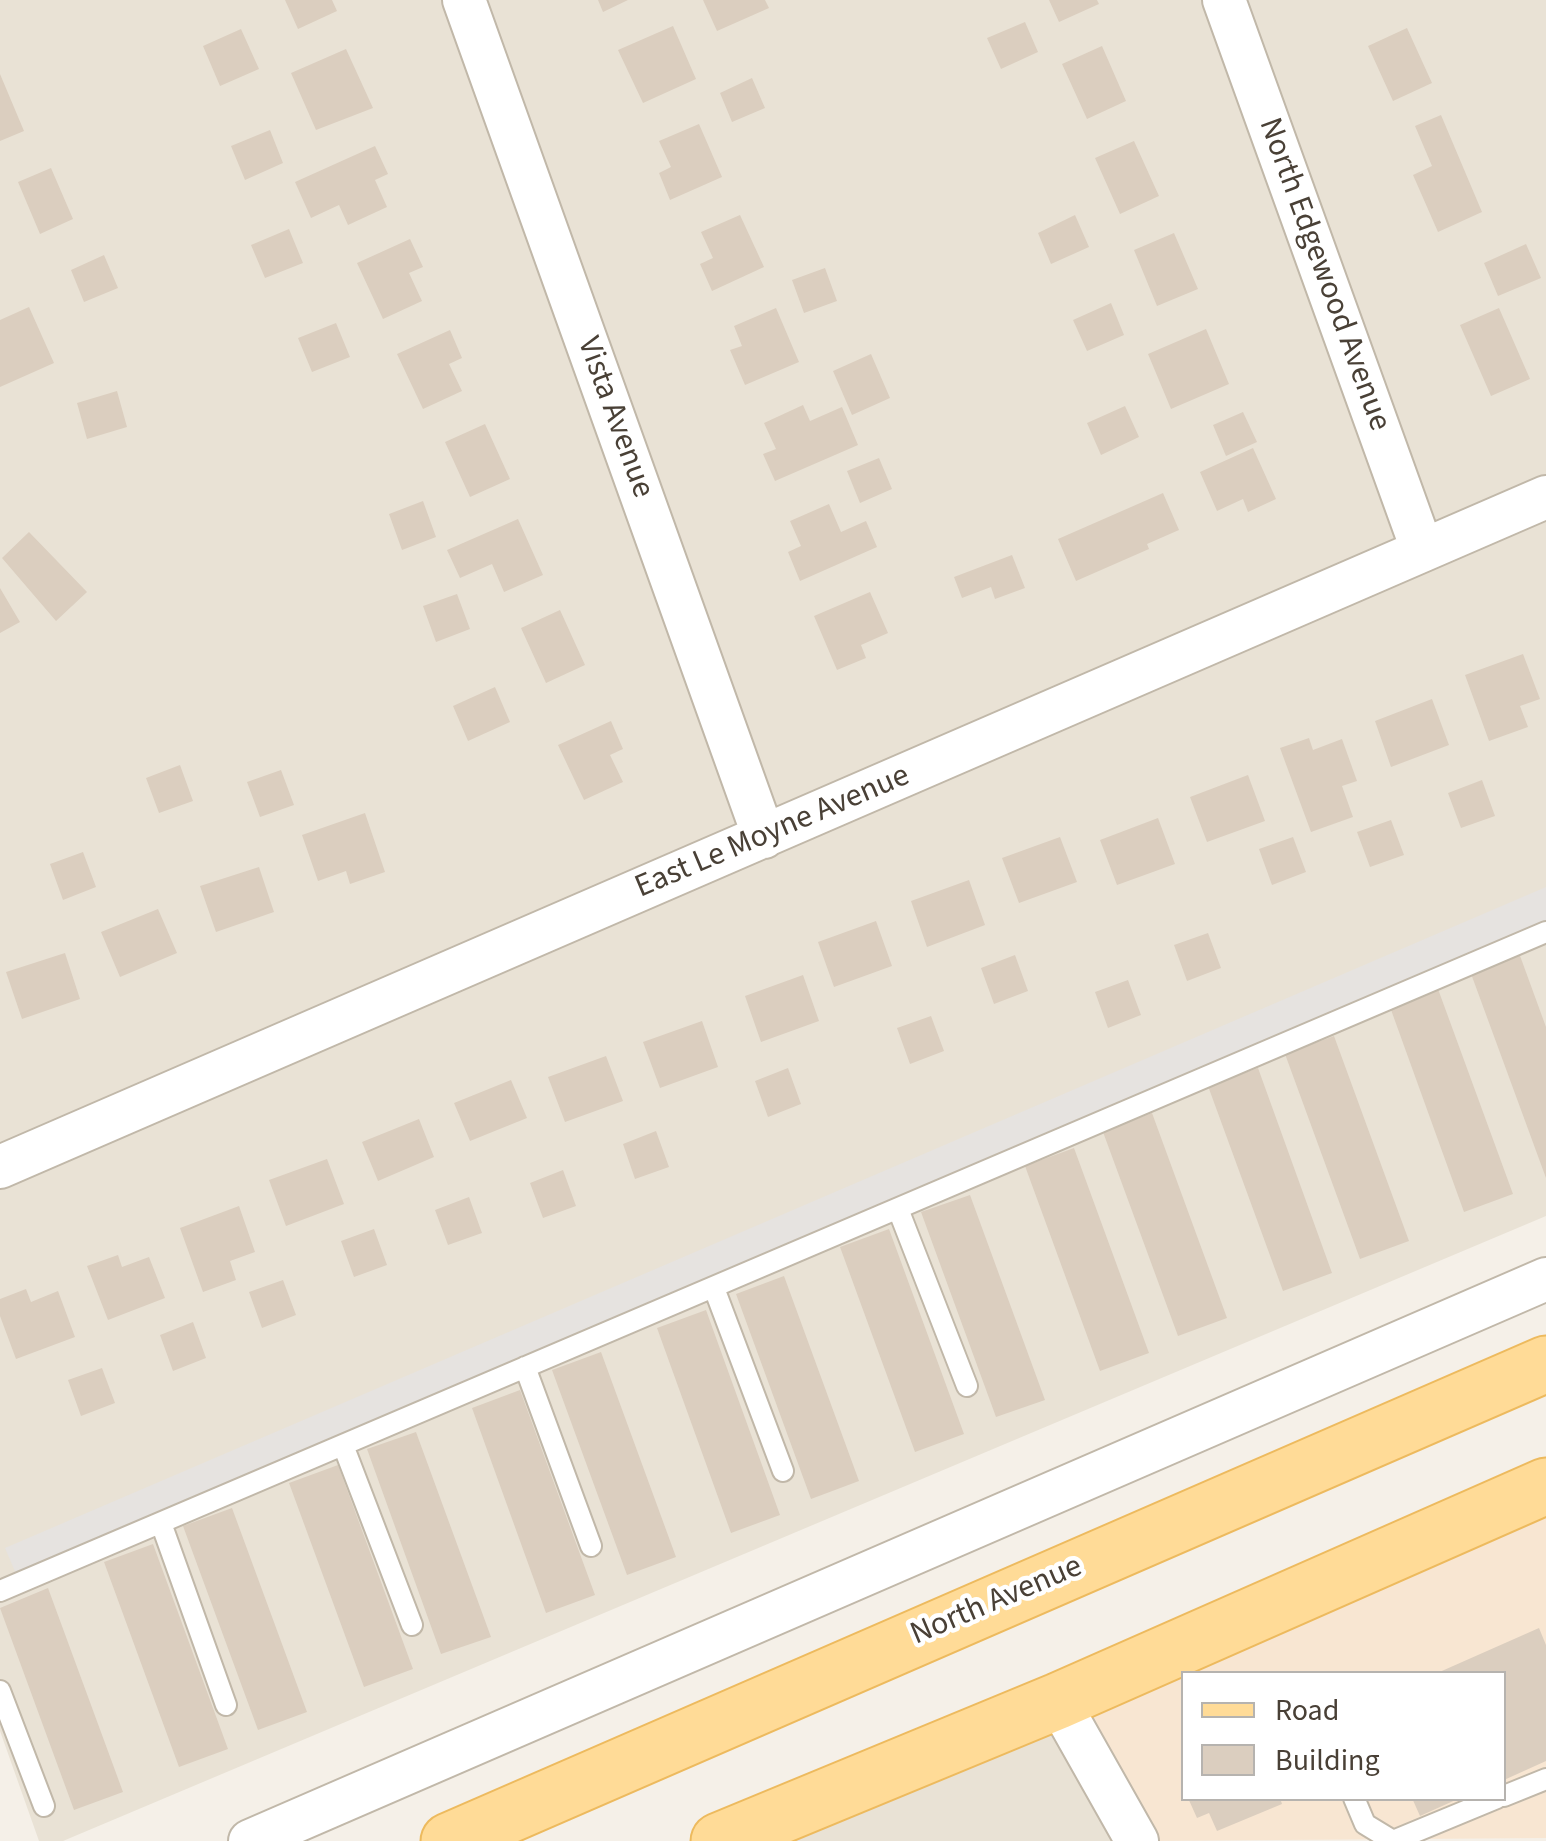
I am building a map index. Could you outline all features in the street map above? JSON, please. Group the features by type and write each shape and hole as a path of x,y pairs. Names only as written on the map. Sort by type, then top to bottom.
{"main road":[{"name":"North Avenue","path":"449,1841 1546,1364"},
{"path":"719,1841 1058,1701 1546,1486"}],"street":[{"name":"Vista Avenue","path":"464,0 764,837"},
{"name":"North Edgewood Avenue","path":"1224,0 1422,549"},
{"name":"East Le Moyne Avenue","path":"0,1167 1546,498"},
{"path":"250,1841 1546,1279"},
{"path":"1058,1701 1137,1841"}],"lane":[{"path":"0,1590 1546,932"},
{"path":"898,1209 967,1386"},
{"path":"714,1288 783,1471"},
{"path":"526,1367 591,1546"},
{"path":"342,1445 412,1624"},
{"path":"161,1523 226,1705"},
{"path":"0,1691 44,1806"},
{"path":"1506,1795 1546,1779"},
{"path":"1355,1801 1365,1824 1392,1841 1490,1801"}],"shaded area":[{"path":"0,0 1546,0 1546,1216 63,1841 39,1841 0,1731"},
{"path":"1546,887 1546,930 19,1581 5,1548"},
{"path":"1546,1509 1546,1838 1143,1841 1080,1712"},
{"path":"1057,1717 1117,1841 772,1841"}],"building":[{"path":"285,0 332,0 337,11 298,29"},
{"path":"598,0 628,0 603,12"},
{"path":"703,0 765,0 769,8 717,31"},
{"path":"1049,0 1097,0 1099,4 1059,22"},
{"path":"1025,22 1038,52 1001,69 987,38"},
{"path":"673,26 696,79 643,103 618,50"},
{"path":"1407,28 1432,83 1393,101 1368,46"},
{"path":"241,29 259,69 220,86 203,46"},
{"path":"1102,46 1126,101 1087,119 1062,64"},
{"path":"346,49 373,108 316,130 291,73"},
{"path":"0,74 24,131 0,141"},
{"path":"752,78 765,108 732,122 720,93"},
{"path":"1441,115 1482,212 1438,232 1413,175 1432,166 1415,126"},
{"path":"699,124 722,177 670,200 659,173 671,167 659,141"},
{"path":"270,130 283,163 245,180 231,146"},
{"path":"1134,141 1159,196 1120,214 1095,158"},
{"path":"375,146 388,174 375,180 387,207 348,225 339,205 311,218 295,182"},
{"path":"51,168 73,219 40,234 18,182"},
{"path":"740,215 764,267 712,291 700,264 713,258 701,232"},
{"path":"1075,215 1089,247 1051,264 1038,233"},
{"path":"289,229 303,263 265,278 251,245"},
{"path":"1174,233 1198,289 1157,306 1134,250"},
{"path":"410,239 423,267 409,273 422,301 383,319 357,263"},
{"path":"1526,244 1541,278 1498,296 1484,263"},
{"path":"104,255 118,288 84,302 71,270"},
{"path":"825,268 837,301 804,313 792,280"},
{"path":"1111,303 1124,335 1087,351 1073,320"},
{"path":"29,307 54,363 0,387 0,320"},
{"path":"776,308 799,362 745,385 730,350 742,346 734,326"},
{"path":"1499,308 1530,379 1491,396 1460,325"},
{"path":"336,323 350,357 312,372 298,338"},
{"path":"1206,329 1229,384 1171,409 1148,354"},
{"path":"450,330 462,358 449,364 462,391 423,409 397,354"},
{"path":"871,354 890,398 852,415 833,371"},
{"path":"117,391 127,427 87,439 77,403"},
{"path":"803,405 810,421 842,407 858,445 775,481 763,454 776,449 764,423"},
{"path":"1125,406 1139,437 1101,455 1087,423"},
{"path":"1243,412 1257,442 1226,456 1213,425"},
{"path":"485,424 510,479 470,497 445,442"},
{"path":"1253,448 1276,499 1248,512 1243,499 1217,511 1200,472"},
{"path":"879,458 892,489 860,503 847,471"},
{"path":"1163,493 1179,530 1147,544 1149,549 1076,581 1058,539"},
{"path":"423,501 436,537 402,550 389,514"},
{"path":"829,504 841,532 866,521 877,547 800,581 788,552 801,546 790,521"},
{"path":"518,519 543,575 504,592 492,564 460,578 447,550"},
{"path":"29,532 87,592 56,621 2,558"},
{"path":"1012,555 1025,588 995,599 991,587 962,598 954,577"},
{"path":"0,588 20,622 0,633"},
{"path":"870,592 888,633 861,645 866,658 837,670 814,616"},
{"path":"457,594 470,629 436,642 423,606"},
{"path":"560,610 585,665 546,683 521,628"},
{"path":"1523,654 1540,699 1520,706 1528,727 1489,741 1465,675"},
{"path":"495,687 510,722 468,741 453,706"},
{"path":"1432,699 1449,745 1391,767 1375,721"},
{"path":"611,721 623,749 610,755 623,782 584,800 558,745"},
{"path":"1309,738 1313,750 1342,739 1357,781 1342,786 1353,817 1311,832 1280,748"},
{"path":"180,765 193,801 159,813 146,778"},
{"path":"281,770 294,805 260,817 247,782"},
{"path":"1248,775 1265,821 1207,842 1190,797"},
{"path":"1482,780 1495,816 1461,828 1448,793"},
{"path":"365,813 385,872 350,884 346,871 318,881 302,835"},
{"path":"1158,818 1175,864 1117,885 1100,840"},
{"path":"1391,820 1404,855 1370,867 1357,832"},
{"path":"1060,837 1077,882 1019,903 1002,858"},
{"path":"1293,837 1306,872 1272,885 1259,849"},
{"path":"83,852 96,887 63,900 50,864"},
{"path":"259,867 274,912 216,932 200,886"},
{"path":"969,880 985,925 927,947 911,901"},
{"path":"158,909 177,953 120,977 101,932"},
{"path":"876,921 892,966 834,987 818,942"},
{"path":"1208,933 1221,968 1187,981 1174,945"},
{"path":"65,953 80,999 22,1019 6,972"},
{"path":"1519,953 1546,1027 1546,1178 1470,971"},
{"path":"1015,955 1028,991 994,1004 981,968"},
{"path":"803,975 819,1021 761,1042 745,996"},
{"path":"1128,980 1141,1015 1108,1028 1095,992"},
{"path":"1438,989 1513,1194 1464,1212 1390,1007"},
{"path":"931,1016 944,1051 910,1064 897,1028"},
{"path":"702,1021 718,1067 660,1088 643,1042"},
{"path":"1334,1036 1409,1241 1360,1259 1285,1054"},
{"path":"606,1056 623,1101 565,1122 548,1077"},
{"path":"788,1068 801,1104 768,1117 755,1081"},
{"path":"1258,1068 1332,1273 1283,1291 1208,1086"},
{"path":"511,1080 527,1118 470,1141 454,1103"},
{"path":"1152,1113 1227,1318 1178,1336 1103,1132"},
{"path":"419,1119 434,1157 378,1181 362,1142"},
{"path":"656,1131 669,1167 635,1179 623,1144"},
{"path":"1074,1148 1149,1353 1100,1371 1025,1166"},
{"path":"327,1159 344,1204 286,1226 269,1180"},
{"path":"563,1170 576,1206 543,1218 530,1183"},
{"path":"970,1195 1045,1400 996,1417 921,1212"},
{"path":"469,1197 482,1233 448,1245 435,1210"},
{"path":"239,1206 255,1252 230,1261 236,1280 203,1292 180,1228"},
{"path":"374,1229 387,1265 354,1277 341,1241"},
{"path":"889,1229 964,1434 915,1452 840,1247"},
{"path":"118,1255 122,1267 149,1257 165,1298 108,1320 87,1266"},
{"path":"784,1276 859,1481 811,1499 736,1294"},
{"path":"283,1280 296,1315 262,1328 249,1292"},
{"path":"26,1289 31,1302 58,1291 75,1337 16,1359 0,1316 0,1299"},
{"path":"706,1310 780,1515 731,1533 657,1328"},
{"path":"193,1322 206,1358 173,1371 160,1335"},
{"path":"601,1352 676,1557 627,1575 552,1370"},
{"path":"102,1368 115,1403 81,1416 68,1380"},
{"path":"520,1390 595,1595 546,1613 472,1408"},
{"path":"416,1432 491,1637 441,1654 367,1449"},
{"path":"338,1465 413,1669 364,1687 289,1483"},
{"path":"232,1508 307,1712 258,1730 183,1526"},
{"path":"153,1544 228,1749 179,1767 104,1562"},
{"path":"48,1588 123,1792 74,1810 0,1608"},
{"path":"1539,1628 1546,1645 1546,1761 1506,1779 1506,1671 1442,1671"},
{"path":"1189,1801 1282,1804 1217,1831 1209,1813 1197,1818"},
{"path":"1413,1801 1453,1801 1420,1816"}]}
